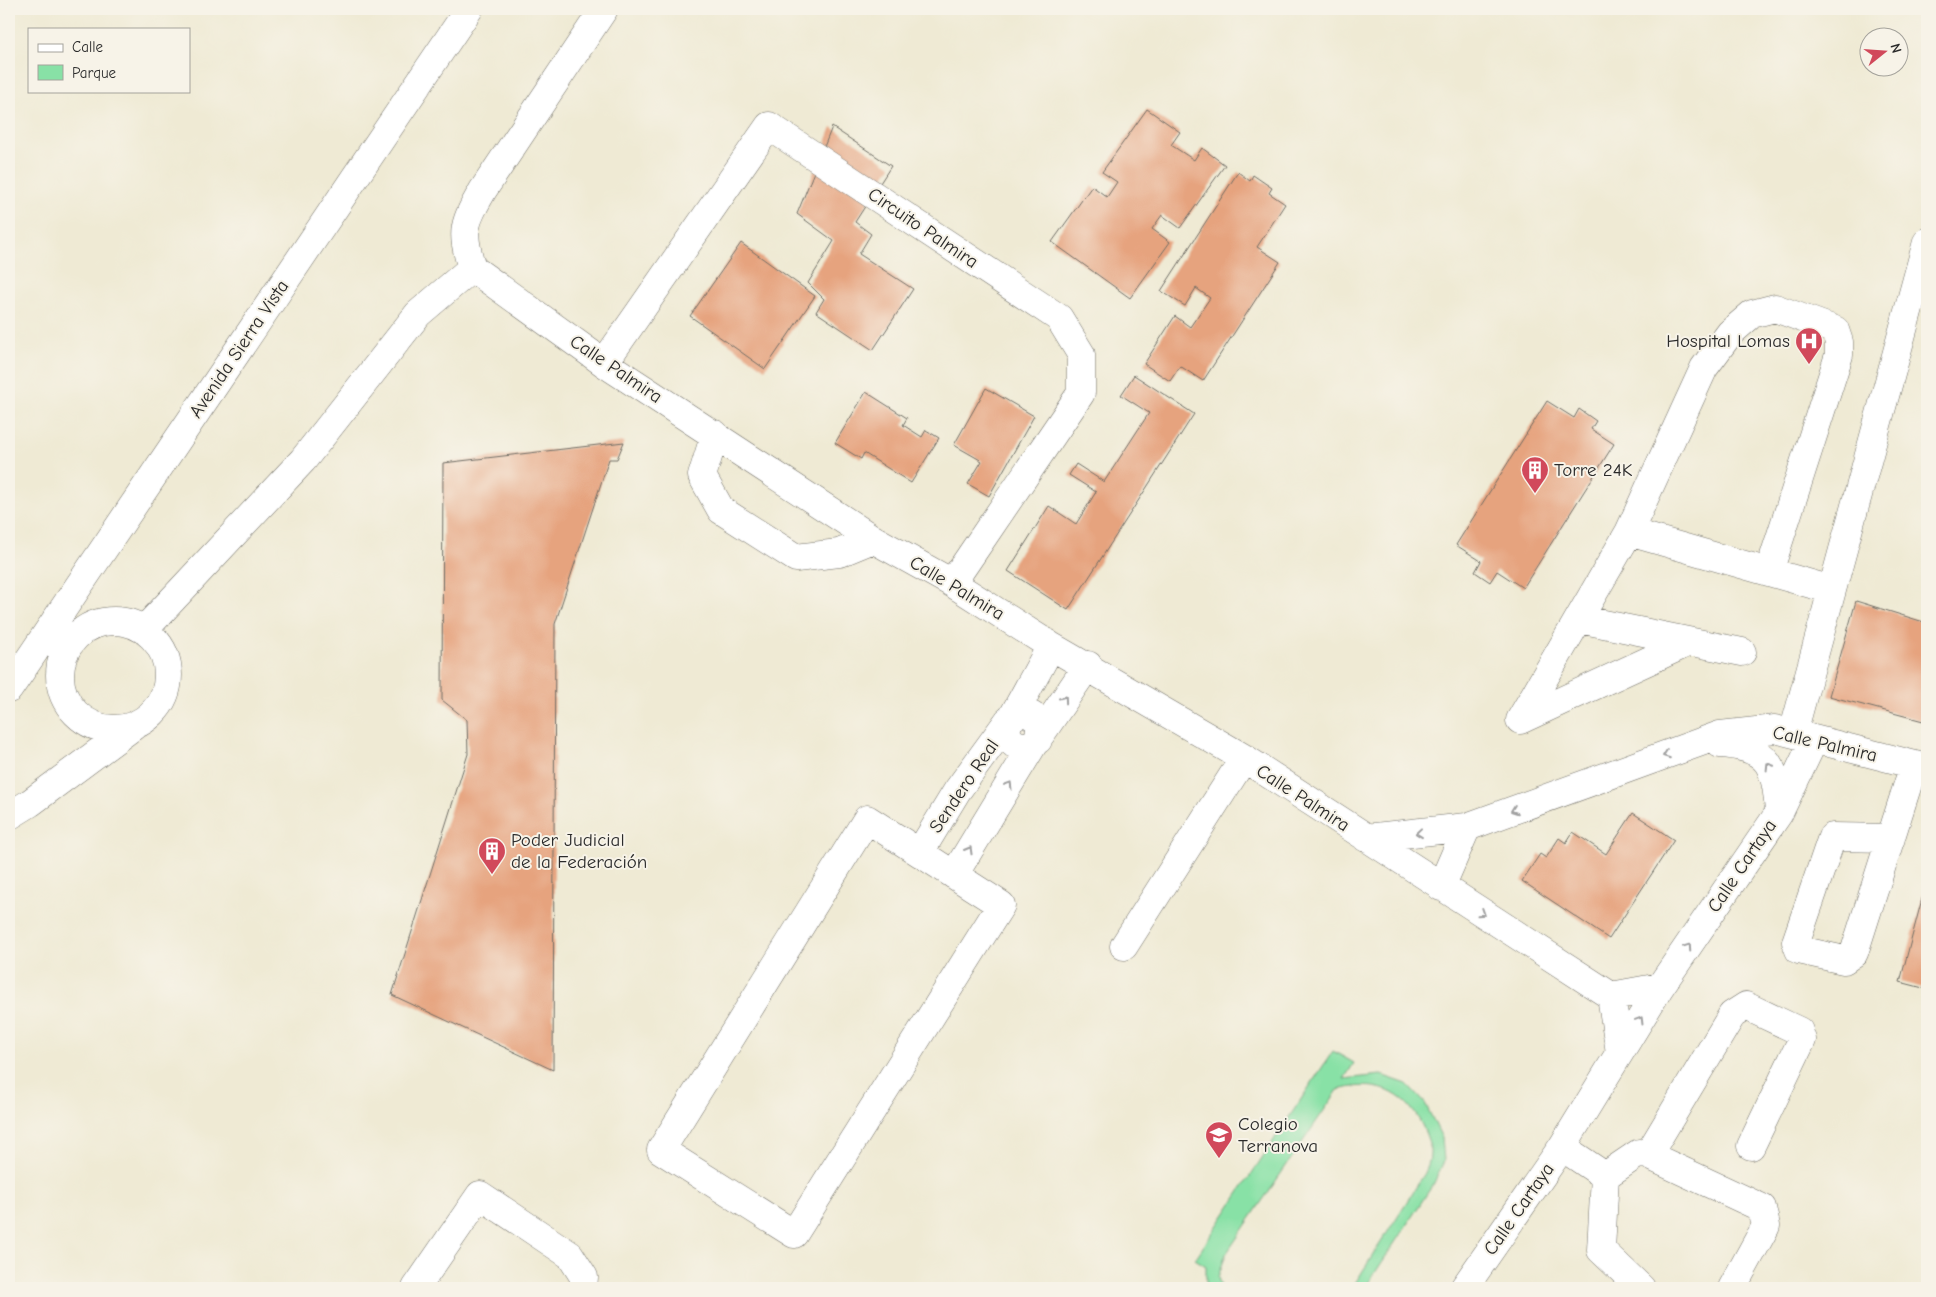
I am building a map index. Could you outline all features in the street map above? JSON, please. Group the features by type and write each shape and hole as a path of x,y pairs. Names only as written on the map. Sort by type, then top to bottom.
{"street":[{"name":"Avenida Sierra Vista","path":"9,688 469,9"},
{"path":"144,630 303,460 418,314 472,268 464,242 467,218 483,190 604,9"},
{"name":"Circuito Palmira","path":"604,363 769,126 1059,318 1081,354 1081,393 952,583"},
{"name":"Calle Cartaya","path":"1464,1288 1562,1147 1660,987 1779,813 1804,736 1832,590 1927,242"},
{"name":"Calle Palmira","path":"472,268 604,363 873,539 952,583 1051,646 1088,665 1244,758 1366,838 1467,827 1720,735 1775,728 1921,766"},
{"path":"1689,642 1520,720 1629,532 1704,368 1730,334 1752,314 1776,308 1835,330 1839,342 1839,355 1769,572"},
{"path":"715,434 702,476 721,510 796,558 839,554 873,539"},
{"path":"1629,532 1832,590"},
{"path":"1579,619 1742,652"},
{"path":"111,620 128,622 144,630 157,642 165,657 168,674 165,692 157,707 144,720 138,722 128,727 110,729 92,724 77,714 66,700 60,682 61,664 67,647 79,633 94,624 111,620"},
{"name":"Sendero Real","path":"920,852 957,791 1011,718 1051,646"},
{"name":"Sendero Real","path":"954,875 1037,739 1088,665"},
{"path":"1011,718 1026,712 1033,715 1040,726 1037,739"},
{"path":"9,816 30,803 138,722"},
{"path":"1701,742 1754,749 1770,765 1778,788 1779,813"},
{"path":"1124,946 1244,758"},
{"path":"1891,838 1837,836 1832,838 1796,942 1800,950 1844,960 1854,953 1891,838 1921,766"},
{"path":"867,819 920,852 1001,905 794,1234 661,1150 867,819"},
{"path":"1441,887 1467,827"},
{"path":"1366,838 1611,996 1660,987"},
{"path":"1611,996 1620,1052"},
{"path":"1648,1155 1732,1015 1746,1006 1800,1031 1802,1040 1751,1146"},
{"path":"1562,1147 1605,1176"},
{"path":"1605,1176 1639,1153 1648,1155 1762,1208 1766,1226 1732,1288"},
{"path":"1605,1176 1601,1250 1641,1288"},
{"path":"416,1288 480,1195 570,1256 584,1277 584,1288"}],"green space":[{"path":"1333,1051 1354,1063 1344,1079 1381,1075 1407,1084 1425,1103 1442,1138 1444,1161 1434,1183 1365,1288 1352,1288 1425,1173 1430,1160 1430,1151 1428,1140 1415,1113 1397,1096 1376,1087 1351,1087 1338,1090 1226,1254 1218,1277 1221,1288 1206,1288 1206,1266 1195,1259"}],"building":[{"path":"1147,109 1180,132 1171,145 1194,160 1202,148 1225,165 1180,228 1162,215 1152,229 1170,242 1130,298 1052,242 1092,186 1107,197 1117,182 1102,172"},
{"path":"832,127 891,166 855,222 871,234 859,254 913,289 873,350 816,312 824,299 808,283 834,241 797,214"},
{"path":"1238,172 1250,181 1253,175 1272,188 1269,193 1285,204 1257,247 1280,262 1203,381 1180,366 1170,381 1144,364 1175,316 1190,327 1210,298 1196,288 1185,306 1161,291"},
{"path":"741,243 815,296 765,369 690,316"},
{"path":"1134,375 1194,414 1068,610 1008,571 1049,506 1076,524 1096,492 1069,475 1076,464 1104,482 1149,413 1121,395"},
{"path":"986,388 1034,416 989,496 968,484 982,461 954,445"},
{"path":"866,392 907,418 903,425 922,437 926,430 939,438 911,483 864,453 861,459 835,443"},
{"name":"Torre 24K","path":"1547,401 1574,418 1579,409 1596,421 1591,429 1614,444 1523,588 1497,571 1490,582 1475,572 1481,561 1456,545"},
{"name":"Poder Judicial de la Federación","path":"624,442 617,459 609,459 555,624 553,1070 392,995 468,754 467,720 442,700 443,463"},
{"path":"1856,601 1927,623 1927,722 1829,696"},
{"path":"1633,813 1674,840 1609,939 1522,881 1540,854 1546,858 1559,838 1566,843 1573,832 1606,854"},
{"path":"1927,880 1927,989 1900,982"}],"place":[{"name":"Hospital Lomas","path":"1809,365"},
{"name":"Torre 24K","path":"1535,494"},
{"name":"Poder Judicial de la Federación","path":"492,875"},
{"name":"Colegio Terranova","path":"1219,1159"}]}
